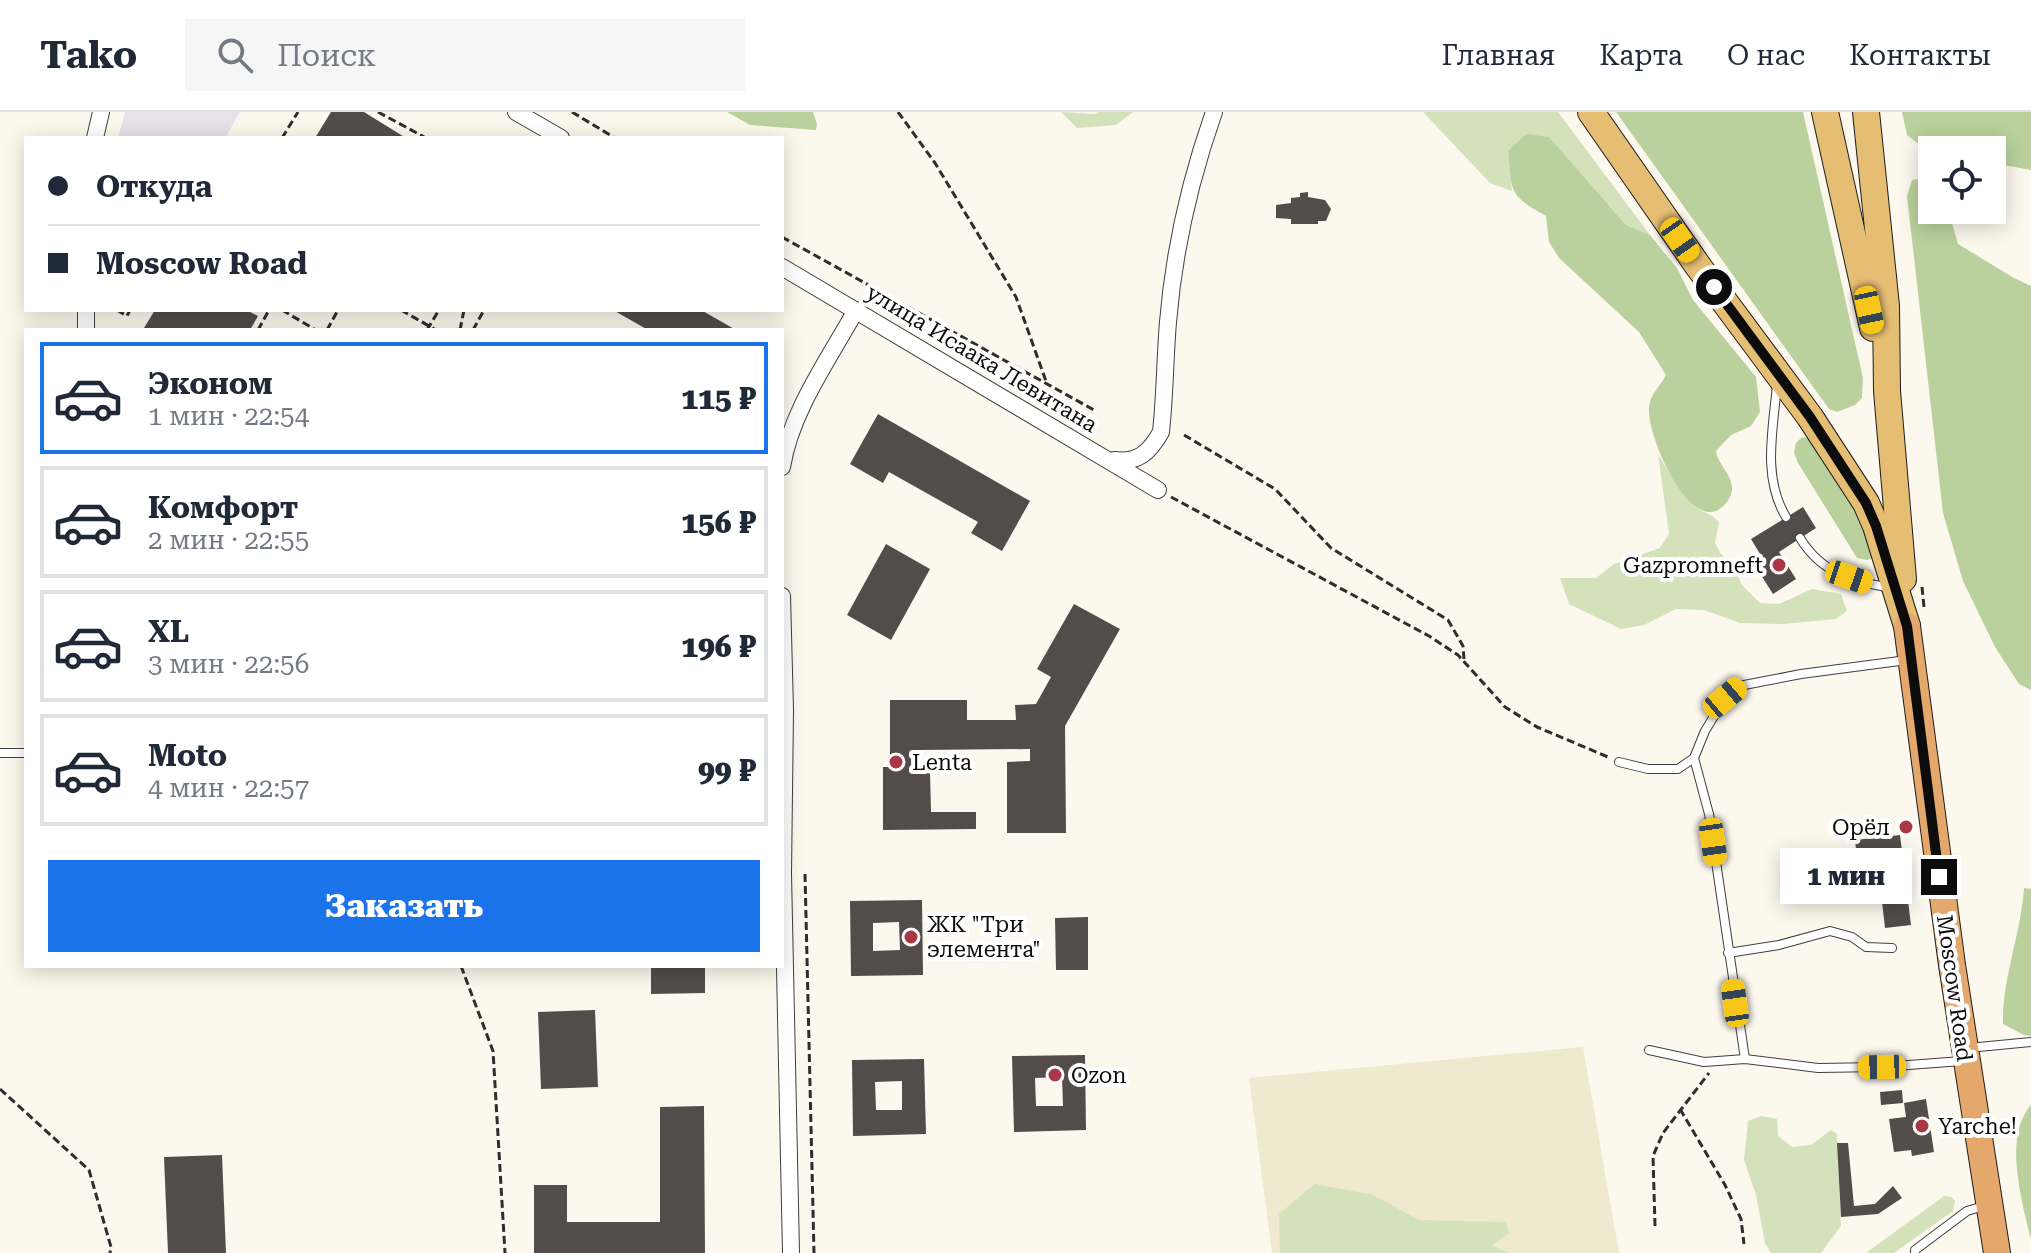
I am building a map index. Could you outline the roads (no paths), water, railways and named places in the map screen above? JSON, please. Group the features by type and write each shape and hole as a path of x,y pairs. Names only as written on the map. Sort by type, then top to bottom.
{"highway":[{"name":"Moscow Road","path":"1907,626 1964,1055 1997,1253"}],"main road":[{"path":"1591,112 1698,266 1778,372 1866,503 1907,626"},
{"path":"1825,112 1887,391"},
{"path":"1866,112 1886,306 1887,391 1907,626"}],"street":[{"path":"95,136 101,112"},
{"path":"516,112 558,136"},
{"path":"1111,460 1129,462 1142,457 1153,447 1161,432 1168,321 1180,241 1190,187 1214,112"},
{"name":"улица Исаака Левитана","path":"784,268 1158,490"},
{"path":"784,459 789,438 804,405 856,310"},
{"path":"784,672 784,792"},
{"path":"784,921 791,1253"}],"lane":[{"path":"1778,372 1770,468 1775,498 1786,517"},
{"path":"1800,538 1810,556 1833,572 1864,583 1895,589"},
{"path":"1619,762 1648,769 1678,769 1694,758 1705,731 1725,698 1739,686 1912,659"},
{"path":"0,753 24,753"},
{"path":"1694,758 1709,814 1745,1059"},
{"path":"1728,953 1779,945 1830,931 1852,937 1866,947 1892,948"},
{"path":"1649,1050 1704,1062 1745,1059 1818,1068 1882,1067 2031,1042"},
{"path":"1915,1253 1967,1211 1989,1204"}],"place":[{"name":"Gazpromneft","path":"1779,565"},
{"name":"Lenta","path":"896,762"},
{"name":"Орёл","path":"1906,827"},
{"name":"ЖК \"Три элемента\"","path":"911,937"},
{"name":"Ozon","path":"1055,1075"},
{"name":"Yarche!","path":"1922,1126"}]}
